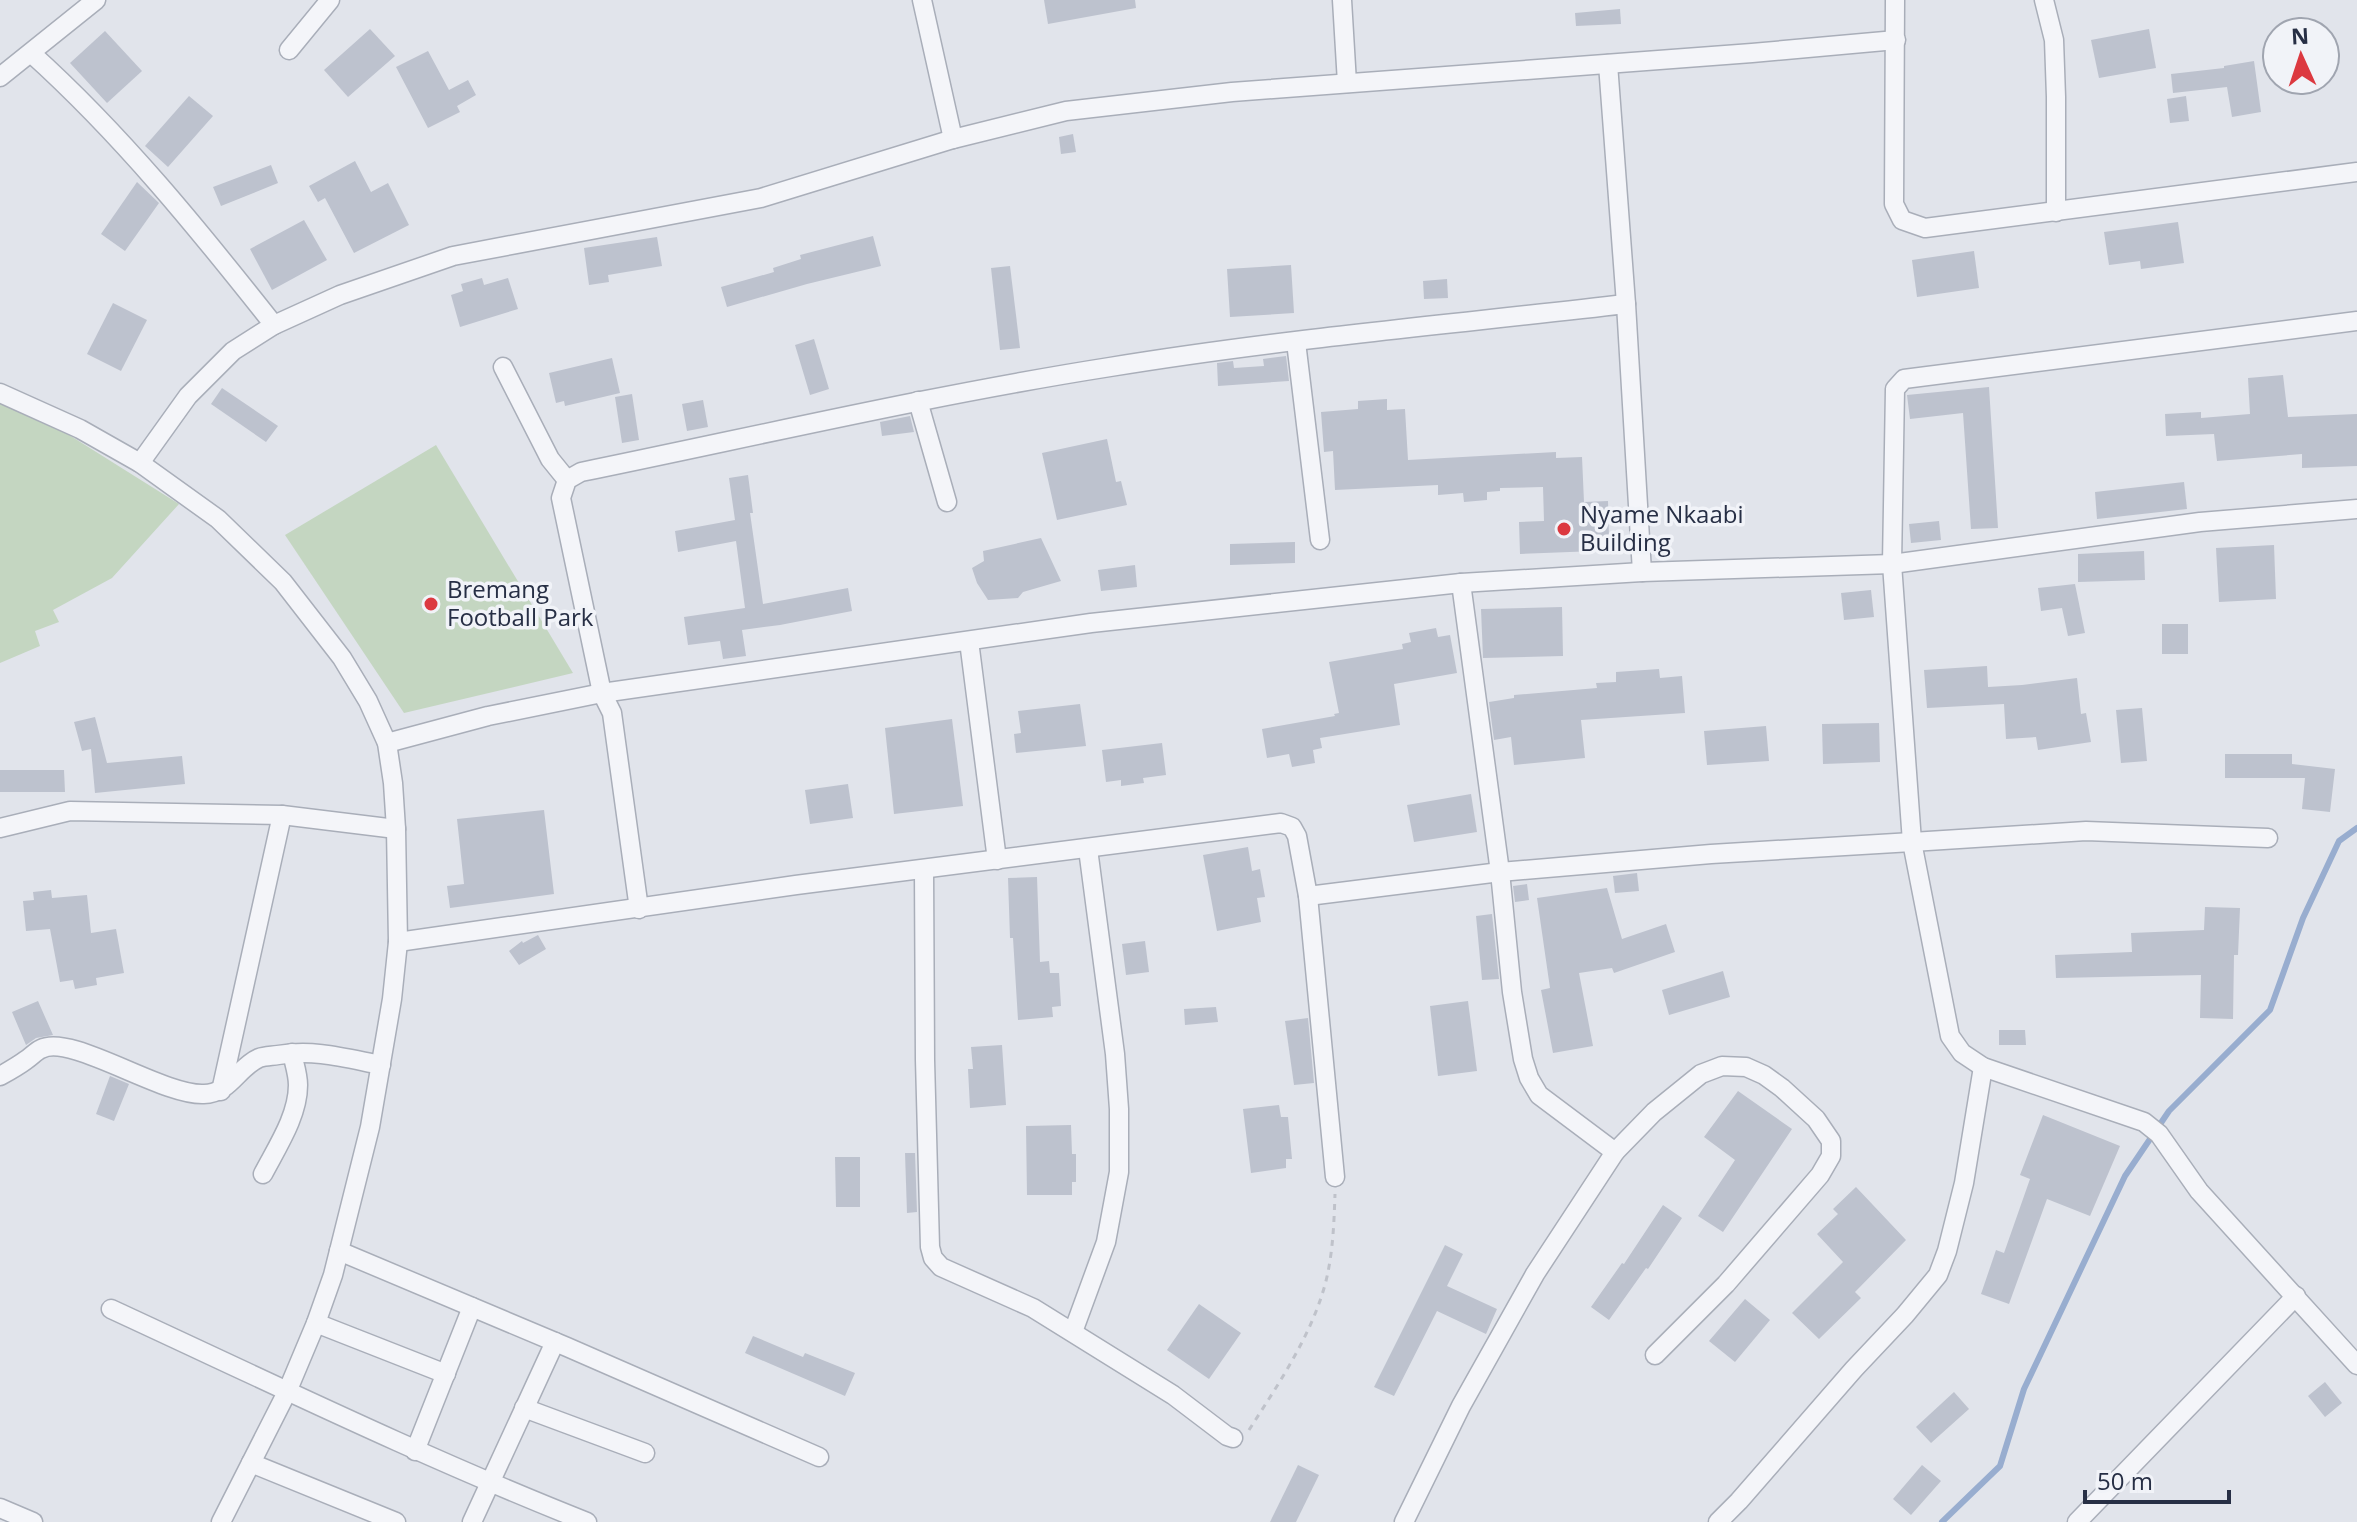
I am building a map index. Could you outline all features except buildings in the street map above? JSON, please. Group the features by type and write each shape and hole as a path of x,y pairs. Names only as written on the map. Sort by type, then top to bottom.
{"street":[{"path":"0,77 96,0"},
{"path":"289,50 330,0"},
{"path":"922,0 953,139"},
{"path":"1342,0 1347,83"},
{"path":"1895,0 1894,204 1902,220 1925,228 2357,172"},
{"path":"2044,0 2054,40 2056,212"},
{"path":"140,463 188,396 233,351 274,325 340,295 453,256 761,198 953,139 1066,111 1232,92 1896,40"},
{"path":"31,53 126,146 175,200 274,325"},
{"path":"1608,64 1642,572"},
{"path":"639,909 612,713 602,693 561,498 567,480 581,472 918,401 1111,367 1626,304"},
{"path":"2357,321 1904,379 1895,389 1892,564 1912,842 1950,1036 1962,1053 1983,1067 2144,1122 2159,1134 2199,1191 2357,1365"},
{"path":"1296,342 1320,540"},
{"path":"503,367 550,459 567,480"},
{"path":"0,393 80,429 140,463 218,519 283,582 342,658 368,701 387,743 396,829 398,942 392,999 370,1127 339,1251 316,1323 287,1392 221,1522"},
{"path":"918,401 947,502"},
{"path":"387,743 488,716 602,693 1091,623 1461,583 1642,572 1892,564 2200,522 2357,509"},
{"path":"1461,583 1523,1059 1539,1095 1615,1152"},
{"path":"969,641 997,860"},
{"path":"0,828 70,811 282,815 396,829"},
{"path":"221,1091 282,815"},
{"path":"398,942 796,885 1281,823 1292,827 1297,836 1308,896 1335,1177"},
{"path":"1308,896 1500,872 1711,854 2086,831 2268,838"},
{"path":"1073,1332 1106,1242 1119,1172 1115,1054 1088,849"},
{"path":"924,870 925,1060 930,1247 933,1258 941,1267 1033,1308 1173,1395 1233,1438"},
{"path":"0,1076 42,1048 54,1045 193,1095 221,1091 260,1058 321,1053 381,1065"},
{"path":"263,1174 286,1129 295,1103 298,1084 292,1053"},
{"path":"1404,1522 1461,1406 1528,1287 1615,1152 1654,1112 1701,1074 1722,1066 1746,1067 1782,1088 1816,1119 1831,1141 1831,1156 1820,1175 1726,1284 1655,1355"},
{"path":"1718,1522 1938,1275 1964,1183 1983,1067"},
{"path":"339,1251 819,1457"},
{"path":"2077,1522 2296,1296"},
{"path":"415,1451 472,1307"},
{"path":"111,1309 415,1451 587,1522"},
{"path":"316,1323 446,1374"},
{"path":"472,1522 555,1342"},
{"path":"524,1408 645,1453"},
{"path":"251,1463 396,1522"},
{"path":"0,1508 33,1522"}],"path":[{"path":"1233,1438 1245,1435 1287,1370 1317,1311 1333,1239 1335,1177"}],"green space":[{"path":"0,402 58,428 179,504 112,578 53,610 59,622 35,631 40,646 0,663"},
{"name":"Bremang Football Park","path":"436,445 573,673 404,713 285,535"}],"waterway":[{"path":"1942,1522 2000,1466 2024,1389 2125,1176 2169,1111 2270,1010 2303,918 2339,841 2357,828"}],"place":[{"name":"Nyame Nkaabi Building","path":"1564,529"},
{"name":"Bremang Football Park","path":"431,604"}]}
